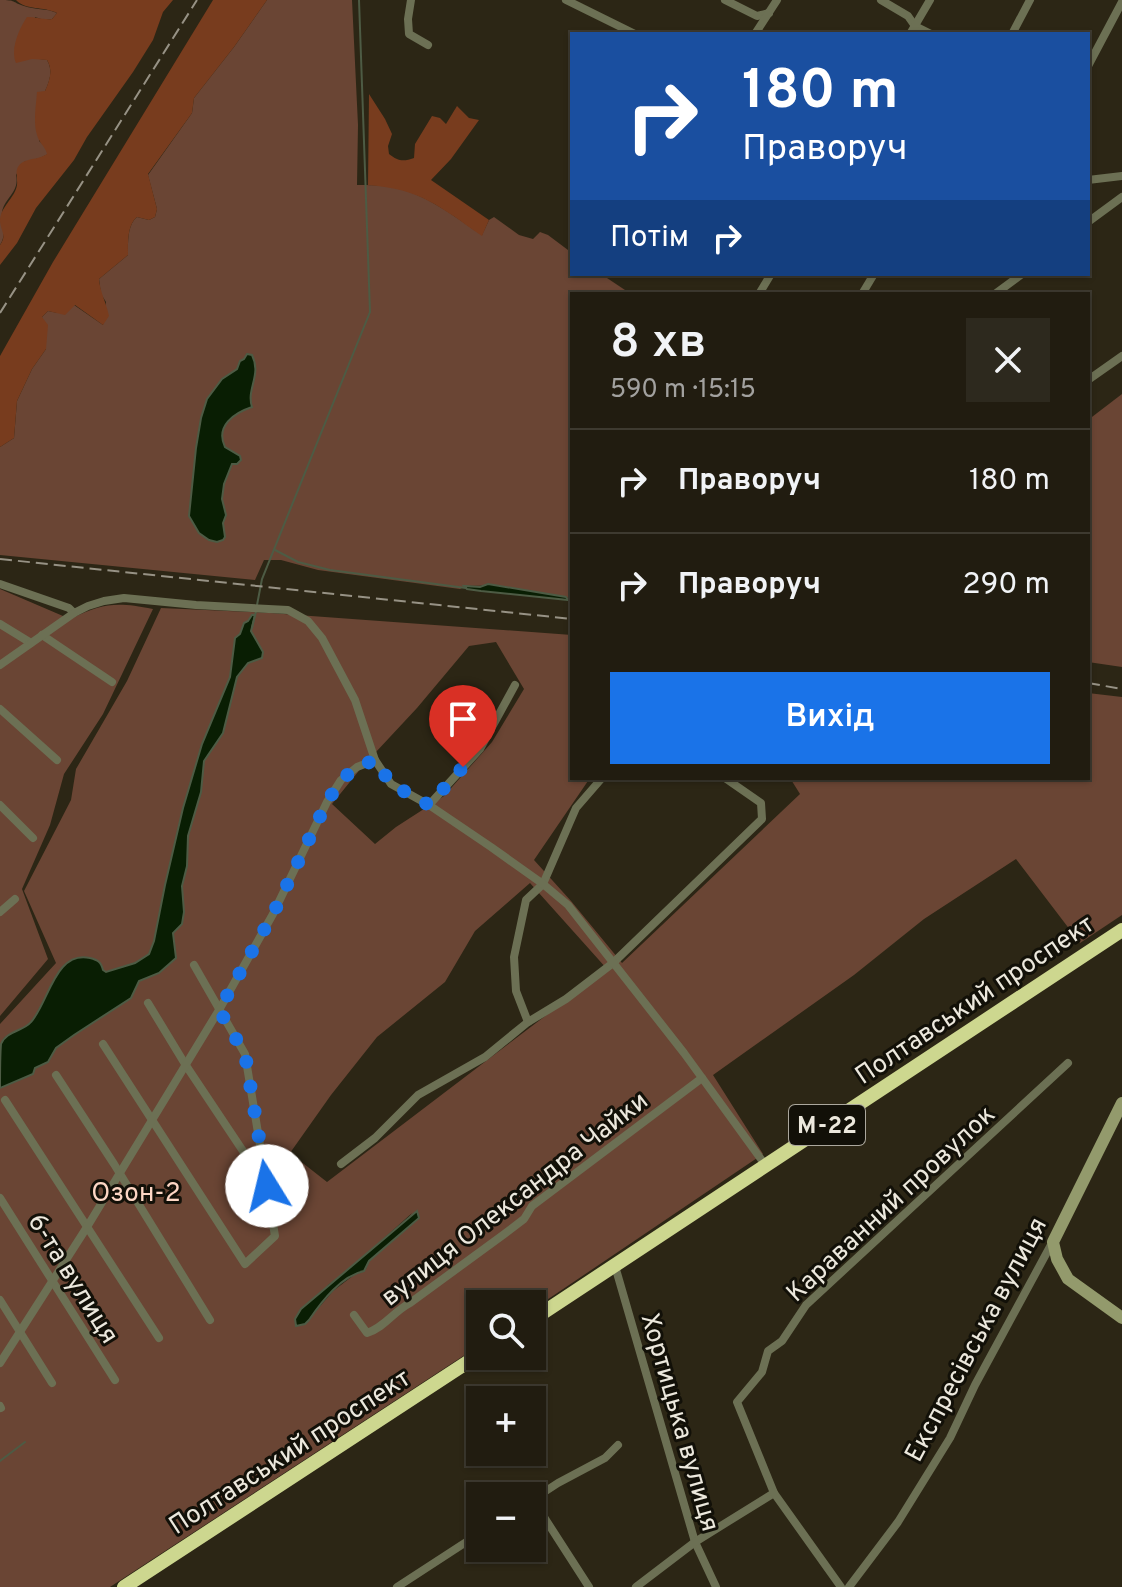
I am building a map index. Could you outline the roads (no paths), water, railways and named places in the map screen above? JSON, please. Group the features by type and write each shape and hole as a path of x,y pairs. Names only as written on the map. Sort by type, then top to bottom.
{"highway":[{"name":"Полтавський проспект","path":"546,1311 1122,930"},
{"name":"Полтавський проспект","path":"124,1587 466,1363"}],"street":[{"path":"411,0 409,34 428,45"},
{"path":"566,0 631,32"},
{"path":"725,0 757,16 769,13"},
{"path":"756,32 777,0"},
{"path":"881,0 927,32"},
{"path":"911,32 930,0"},
{"path":"1013,32 1030,0"},
{"path":"1090,62 1122,2"},
{"path":"1090,180 1122,176"},
{"path":"1090,221 1122,197"},
{"path":"998,292 1019,276"},
{"path":"1090,379 1122,356"},
{"path":"0,584 69,608 74,613"},
{"path":"0,665 74,613 104,601 124,598 288,610 308,621 322,638 355,700 375,760 391,784 429,805 543,884 568,905 766,1166"},
{"path":"0,624 31,643"},
{"path":"42,635 112,682"},
{"path":"429,805 480,749 515,685"},
{"path":"0,709 57,760"},
{"path":"0,1363 219,1010 273,914 327,802 341,780 357,767 375,760"},
{"path":"528,1022 516,991 514,957 526,900 543,884 576,808 600,780"},
{"path":"341,1164 375,1138 418,1095 485,1057 528,1022 566,999 613,963 762,819 761,803 728,780"},
{"path":"0,805 33,838"},
{"path":"0,912 15,899"},
{"path":"103,1044 245,1264 275,1236 245,1054 194,965"},
{"path":"148,1003 267,1186"},
{"name":"Караванний провулок","path":"841,1587 774,1493 737,1402 762,1372 768,1351 782,1341 806,1305 1068,1063"},
{"path":"56,1075 210,1320"},
{"name":"вулиця Олександра Чайки","path":"354,1315 367,1333 379,1329 400,1308 503,1235 524,1219 532,1206 702,1078"},
{"path":"5,1100 159,1338"},
{"name":"Експресівська вулиця","path":"849,1587 898,1522 950,1438 1122,1103"},
{"name":"6-та вулиця","path":"0,1198 115,1380"},
{"path":"1053,1242 1057,1259 1068,1279 1122,1318"},
{"name":"Хортицька вулиця","path":"615,1266 695,1542 716,1587"},
{"path":"0,1300 52,1383"},
{"path":"546,1491 605,1458 618,1445"},
{"path":"636,1587 695,1542 774,1493"},
{"path":"546,1521 589,1587"},
{"path":"397,1587 466,1542"}],"waterway":[{"path":"257,605 262,579 370,312 359,0"},
{"path":"275,550 298,562 330,570 466,588"},
{"path":"252,628 256,611"},
{"path":"0,1461 25,1442"}],"railway":[{"path":"0,313 197,0"},
{"path":"0,559 570,619"},
{"path":"1090,683 1122,689"}],"park label":[{"name":"Озон-2","path":"136,1192"}]}
